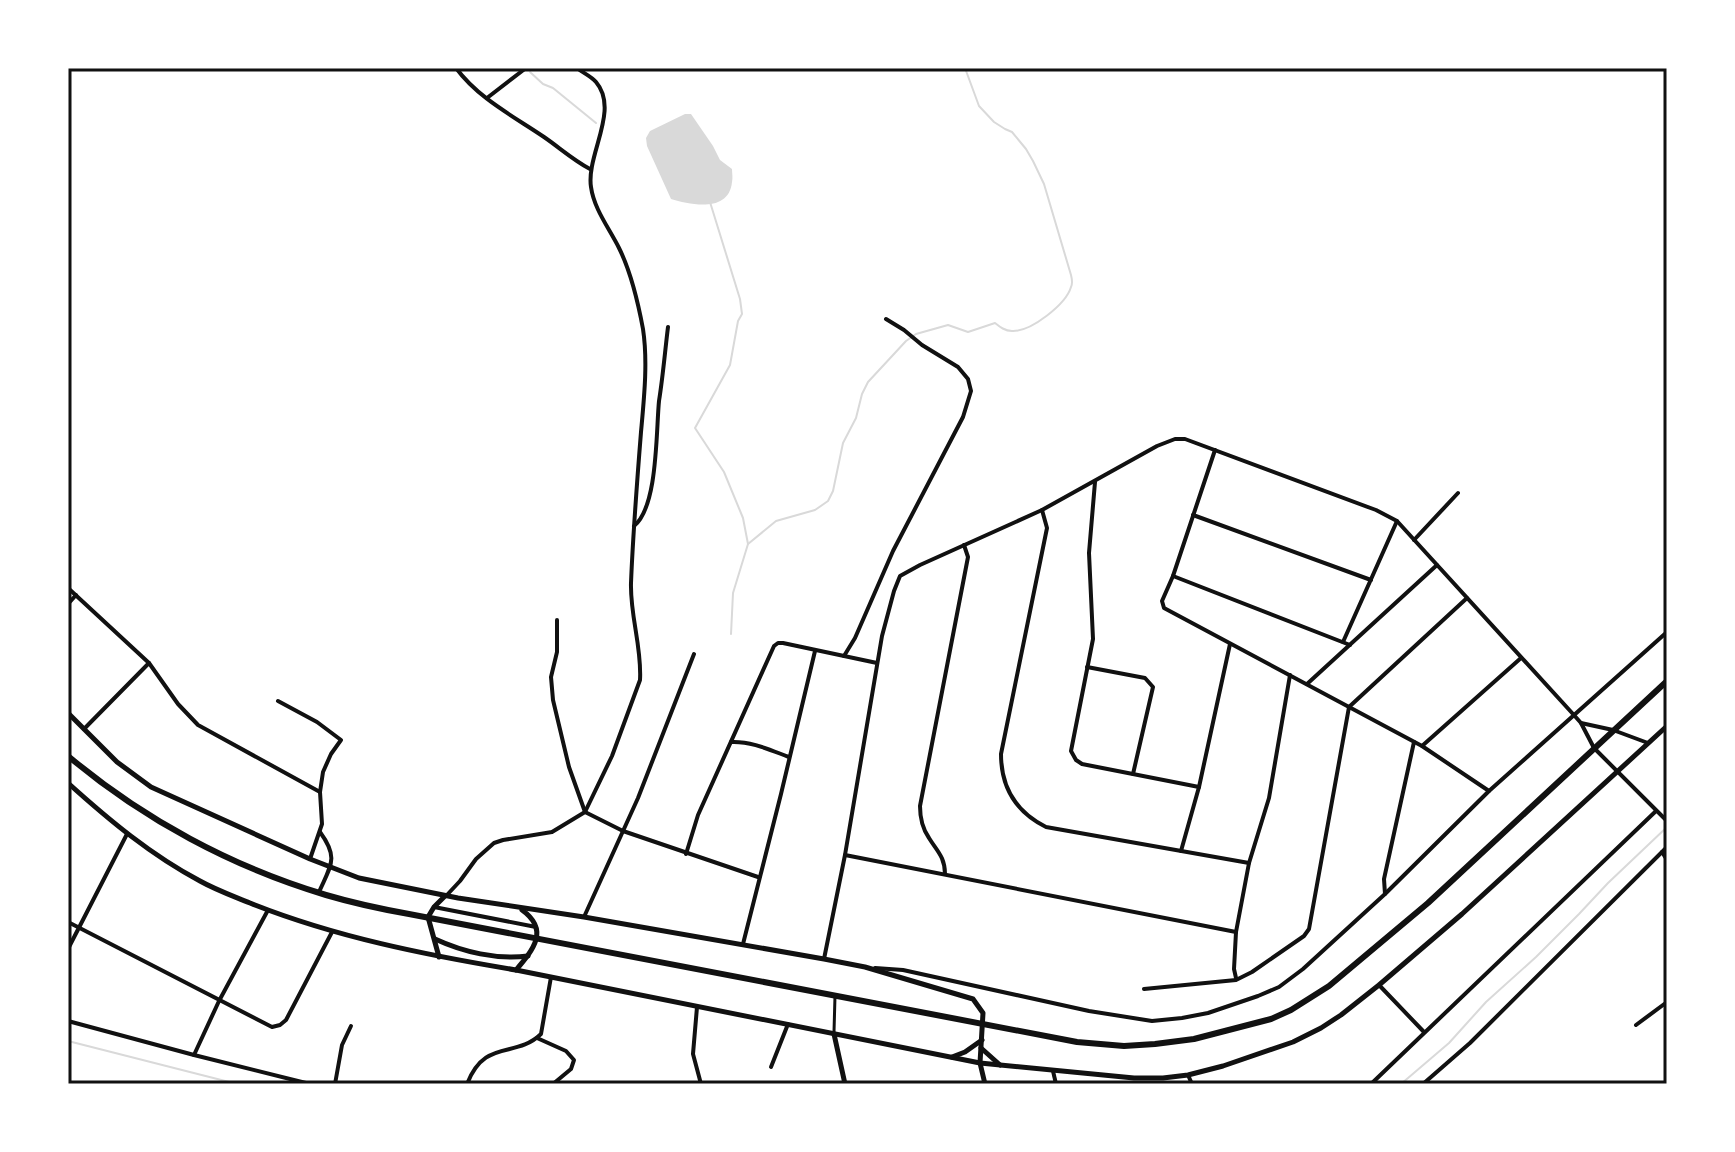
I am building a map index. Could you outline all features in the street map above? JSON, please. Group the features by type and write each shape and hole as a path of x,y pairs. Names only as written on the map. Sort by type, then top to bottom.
{"highway":[{"path":"68,756 117,794 207,848 263,873 358,904 979,1024 1077,1042 1124,1046 1194,1039 1246,1026 1291,1010 1329,986 1428,903 1667,681"}],"street":[{"path":"456,68 487,98 564,154 590,169"},
{"path":"487,98 526,68"},
{"path":"439,957 428,917 434,907 494,843 552,832 585,812 612,756 640,680 641,666 631,604 643,404 643,332 638,305 620,251 594,201 591,186 590,169 603,120 604,100 598,85 577,68"},
{"path":"844,656 893,551 963,417 971,391 964,373 886,319"},
{"path":"634,526 643,517 654,467 668,327"},
{"path":"824,959 882,636 900,576 1042,510 1175,439 1185,439 1215,450 1376,510 1397,521 1581,723 1594,748 1667,821"},
{"path":"1215,450 1162,605 1422,746 1489,791"},
{"path":"1095,482 1089,553 1093,639 1070,748 1072,754 1082,764 1199,787"},
{"path":"1414,540 1458,493"},
{"path":"1042,510 1047,528 1001,754 1002,771 1015,803 1046,827 1249,863"},
{"path":"1193,515 1371,580"},
{"path":"1343,642 1397,521"},
{"path":"945,874 943,857 928,838 920,806 968,557 964,545"},
{"path":"1307,684 1437,565"},
{"path":"1173,576 1350,645"},
{"path":"68,588 149,663 178,704 198,725 320,792"},
{"path":"68,604 76,595"},
{"path":"1144,989 1236,980 1304,936 1309,929 1349,707 1467,598"},
{"path":"557,620 557,652 551,677 553,700 572,777 585,812 623,831 758,877"},
{"path":"865,967 903,970 1089,1011 1152,1021 1182,1018 1236,1004 1279,987 1385,894 1489,791 1573,714 1667,632"},
{"path":"686,854 698,815 774,646 783,643 877,663"},
{"path":"1181,851 1199,787 1230,644"},
{"path":"743,944 815,651"},
{"path":"584,917 647,776 694,654"},
{"path":"1422,746 1521,658"},
{"path":"84,729 149,663"},
{"path":"1087,667 1145,678 1153,687 1133,774"},
{"path":"1236,980 1236,932 1249,863 1269,798 1290,675"},
{"path":"278,701 317,722 341,740 323,772 320,832 310,859"},
{"path":"68,713 117,762 151,787 329,868 446,896 865,967 973,999 983,1013 980,1063 985,1084"},
{"path":"1581,723 1613,730 1648,743"},
{"path":"68,783 127,834 163,860 202,882 268,910 332,932 439,957 980,1063 1163,1078 1223,1066 1293,1042 1341,1015 1462,914 1667,726"},
{"path":"735,733 741,742"},
{"path":"731,742 741,742 789,757"},
{"path":"1385,894 1384,879 1414,742"},
{"path":"1371,1084 1658,812"},
{"path":"319,893 332,858 331,850 320,832"},
{"path":"68,949 127,834"},
{"path":"1423,1084 1470,1043 1667,847"},
{"path":"1662,852 1667,860"},
{"path":"845,855 1236,932"},
{"path":"434,907 536,927"},
{"path":"516,970 537,939 536,927 530,916 518,908"},
{"path":"194,1055 268,910"},
{"path":"68,922 272,1027 286,1020 332,932"},
{"path":"435,939 487,954 528,956"},
{"path":"467,1084 483,1059 541,1034 551,977"},
{"path":"1379,985 1424,1032"},
{"path":"835,996 834,1034 845,1084"},
{"path":"1636,1025 1667,1002"},
{"path":"697,1007 693,1054 701,1084"},
{"path":"68,1021 310,1084"},
{"path":"771,1067 788,1024"},
{"path":"335,1084 342,1045 351,1026"},
{"path":"537,1038 566,1051 574,1060 571,1069 553,1084"},
{"path":"951,1057 982,1044"},
{"path":"982,1044 1001,1065"},
{"path":"1053,1071 1056,1084"},
{"path":"1188,1075 1192,1084"}],"shaded area":[{"path":"691,114 720,160 732,169 729,192 717,203 698,204 671,199 647,146 646,138 650,131"}],"waterway":[{"path":"748,544 776,521 815,510 828,501 843,443 856,418 862,394 868,382 906,341 916,334 948,325 968,332 995,323 1007,330 1020,330 1047,316 1068,294 1071,275 1044,184 1026,149 1012,132 994,122 979,106 965,68"},
{"path":"530,72 596,123"},
{"path":"710,202 742,314 730,365 695,428 724,472 743,518 748,544 733,593 731,634"},
{"path":"1401,1084 1449,1043 1486,1002 1536,957 1667,827"},
{"path":"68,1041 237,1084"}]}
